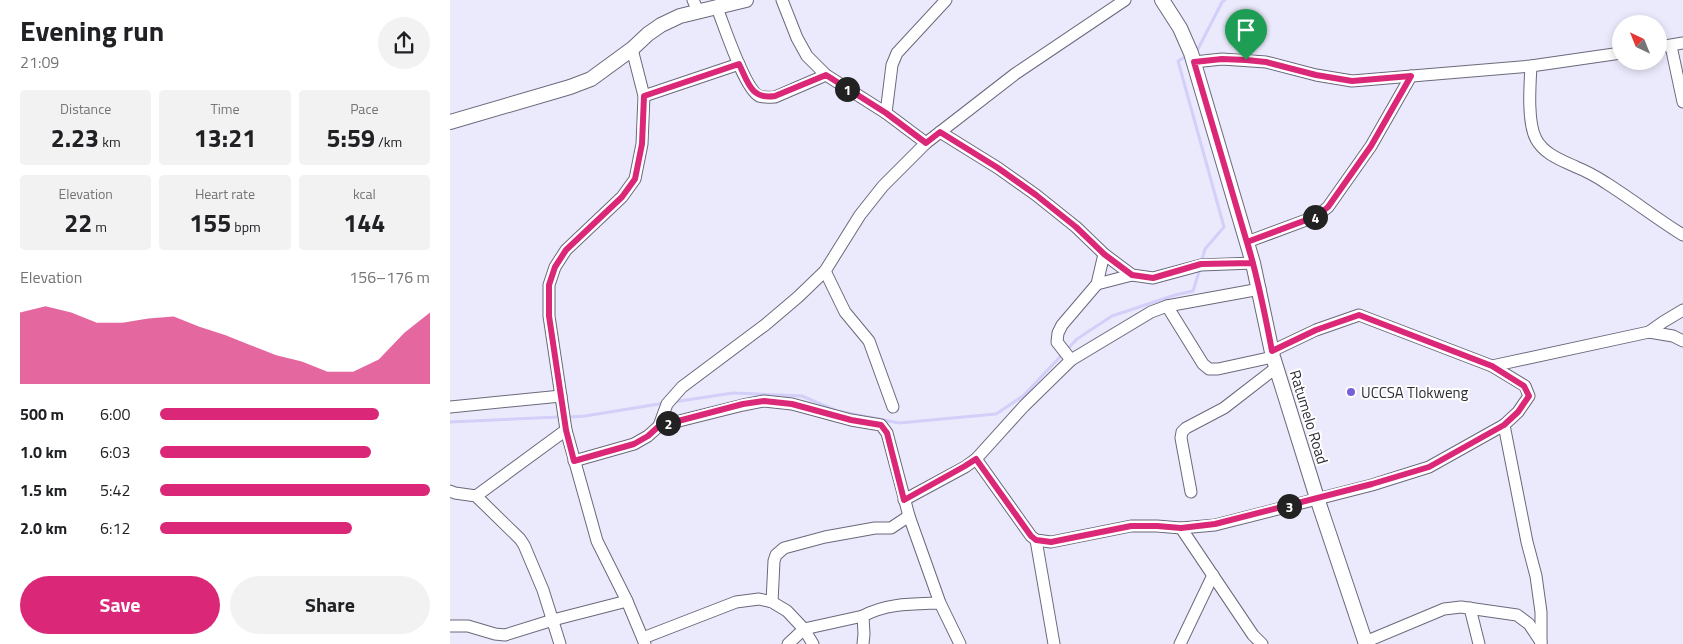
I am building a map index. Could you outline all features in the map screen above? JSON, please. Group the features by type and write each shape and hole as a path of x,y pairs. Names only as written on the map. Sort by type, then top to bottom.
{"street":[{"path":"450,122 570,87 591,79 632,50 648,34 697,4 717,8 746,0"},
{"path":"782,0 797,38 807,56 826,75 886,113 926,143"},
{"path":"886,113 892,65 897,53 946,0"},
{"path":"659,426 667,404 682,388 765,325 825,271 860,215 883,186 926,143 1016,74 1125,0"},
{"name":"Ratumelo Road","path":"1162,0 1180,28 1194,62 1253,263 1274,358 1317,498 1366,643"},
{"path":"717,8 750,87 760,96 767,98 775,96 826,75"},
{"path":"1668,46 1683,43"},
{"path":"1671,46 1683,102"},
{"path":"632,50 644,96 642,144 635,179 622,197 566,250 551,276 549,285 549,316 566,430 597,541 627,601 644,641 736,602 759,599 772,602 787,611 804,629 813,644"},
{"path":"1194,62 1222,59 1266,62 1316,75 1352,81 1531,66 1612,54"},
{"path":"644,96 739,64"},
{"path":"1531,66 1532,126 1535,138 1540,145 1558,159 1606,183 1683,235"},
{"path":"1247,242 1317,216 1328,207 1371,146 1411,76"},
{"path":"940,132 998,168 1036,195 1076,227 1104,254 1132,275"},
{"path":"1071,360 1057,342 1058,334 1062,325 1097,284 1104,254"},
{"path":"1097,284 1132,275 1153,278 1201,264 1253,263"},
{"path":"825,271 845,312 869,341 893,407"},
{"path":"904,500 976,459 1024,406 1071,360 1151,312 1167,306 1260,289"},
{"path":"1167,306 1203,364 1209,368 1218,369 1274,358"},
{"path":"1649,332 1683,310"},
{"path":"976,459 1031,536 1036,540 1051,542 1131,526 1181,528 1215,524 1372,484 1429,467 1504,425 1518,412 1529,396 1524,386 1492,366 1359,315 1316,330 1274,358 1224,408 1182,432 1191,492"},
{"path":"1492,366 1649,332 1673,336 1683,341"},
{"path":"450,407 561,396"},
{"path":"574,461 634,444 648,436 659,426 743,404 764,401 792,404 851,420 878,424 884,427 887,433 908,516 940,603 960,644"},
{"path":"1504,425 1527,542 1536,576 1541,612 1541,643"},
{"path":"476,496 566,430"},
{"path":"450,490 456,493 476,496 514,532 524,545 543,590 560,644"},
{"path":"772,602 774,561 784,548 825,537 875,528 890,528 908,516"},
{"path":"1181,528 1253,635 1262,644"},
{"path":"1036,540 1054,644"},
{"path":"1180,644 1213,575"},
{"path":"450,626 468,626 505,635 552,620 627,601"},
{"path":"788,644 804,629 863,616 869,612 895,604 940,603"},
{"path":"1366,643 1444,609 1454,607 1517,614 1529,624 1541,643"},
{"path":"1470,608 1479,644"},
{"path":"863,616 863,644"}],"waterway":[{"path":"1198,49 1222,2 1225,0"},
{"path":"1185,57 1178,61 1224,227 1205,249 1201,263"},
{"path":"673,402 733,393 802,396 837,411 899,423 996,414 1023,396 1077,339 1112,316 1193,291 1200,269"},
{"path":"570,417 665,403"},
{"path":"450,422 558,417"}],"place":[{"name":"UCCSA Tlokweng","path":"1351,392"}],"route":[{"path":"1246,60 1222,59 1194,62 1253,263 1201,264 1153,278 1132,275 1104,254 1076,227 1036,195 998,168 940,132 926,143 886,113 826,75 767,98 754,92 739,64 644,96 642,144 635,179 622,197 566,250 555,267 549,285 549,316 566,430 574,461 634,444 648,436 659,426 743,404 764,401 792,404 851,420 881,425 887,433 904,500 976,459 1031,536 1036,540 1051,542 1131,526 1181,528 1215,524 1252,516 1429,467 1504,425 1518,412 1529,396 1524,386 1515,379 1492,366 1359,315 1316,330 1272,351 1260,289 1253,263 1247,242 1317,216 1328,207 1371,146 1411,76 1352,81 1316,75 1266,62 1246,60"}]}
